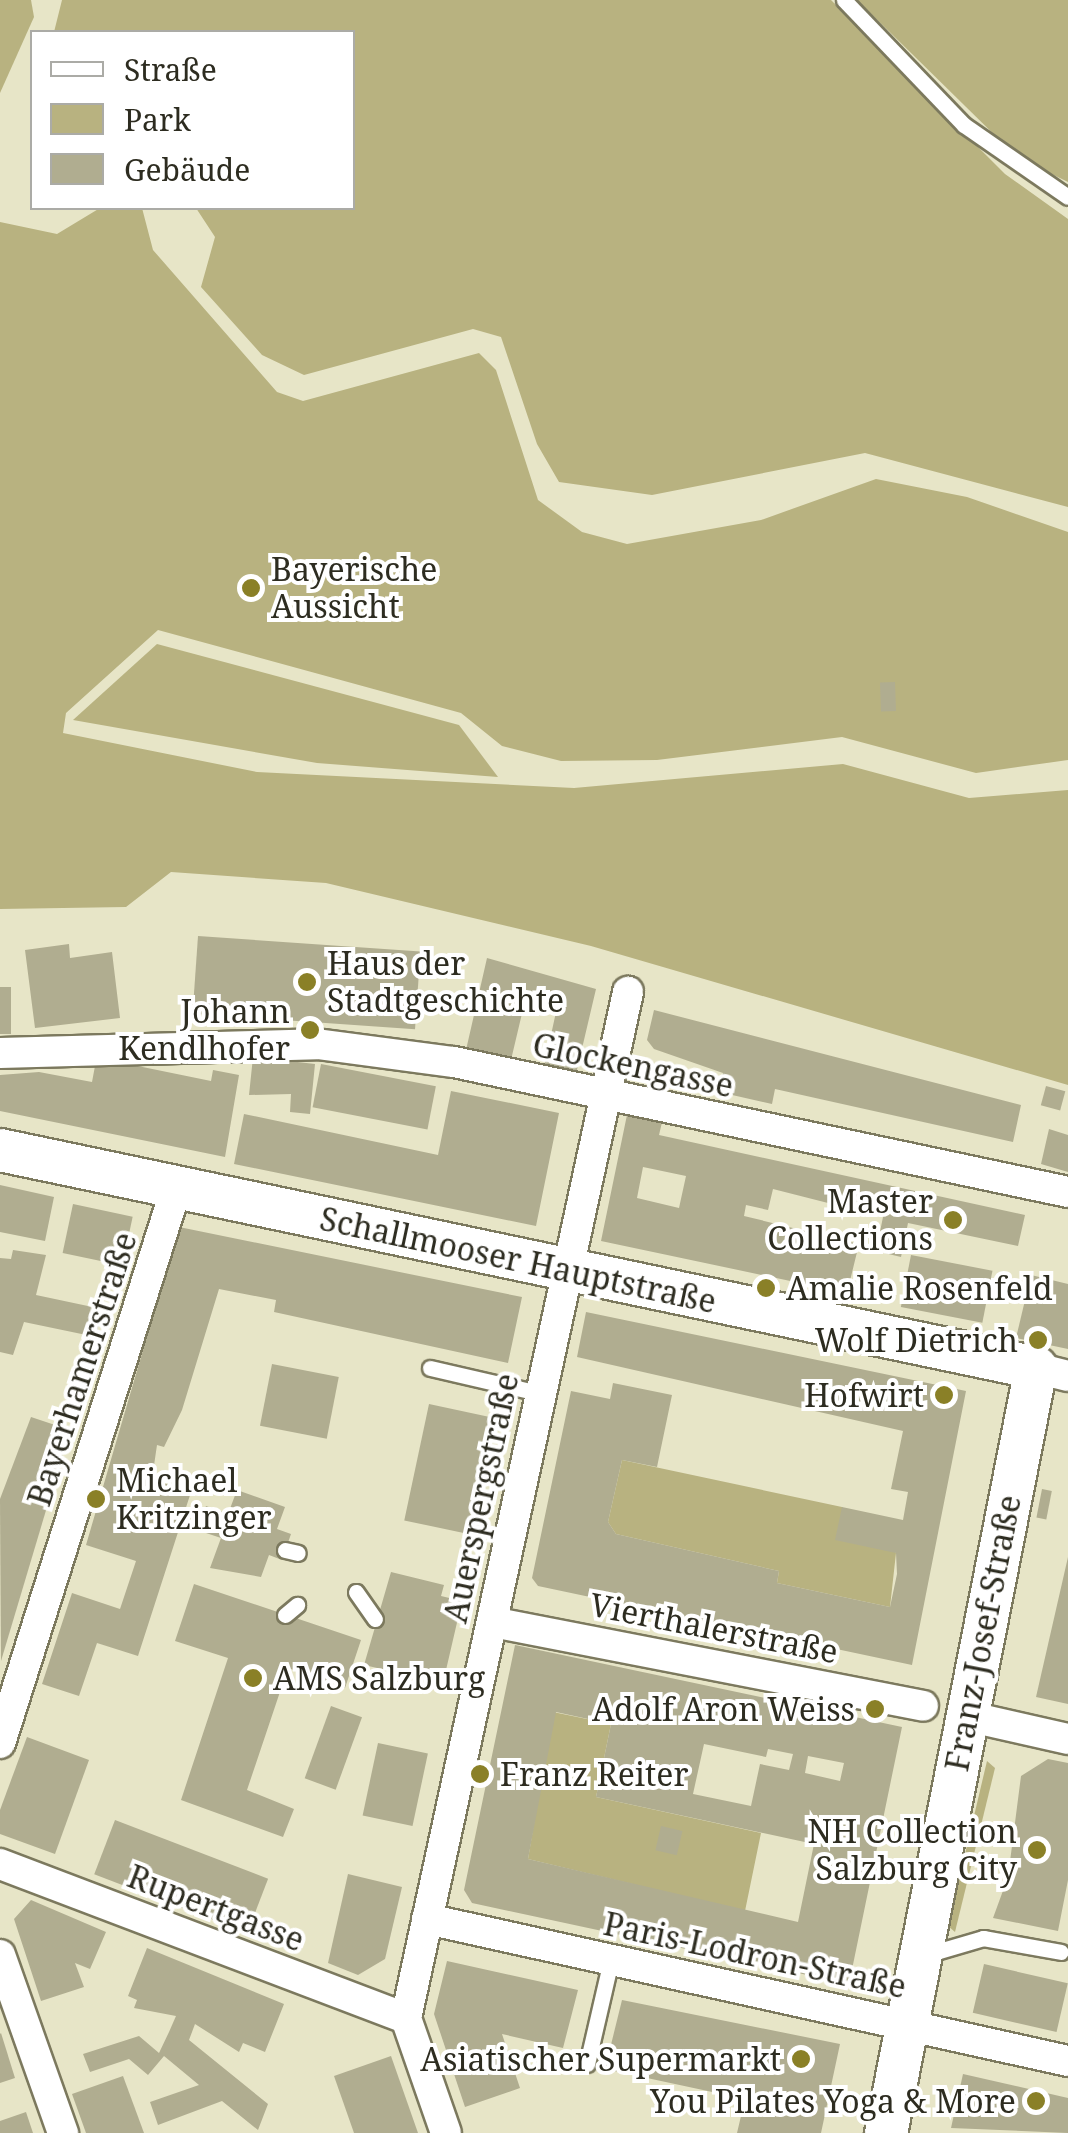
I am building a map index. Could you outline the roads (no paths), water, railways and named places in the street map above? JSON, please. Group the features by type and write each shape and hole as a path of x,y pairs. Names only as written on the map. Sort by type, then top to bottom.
{"street":[{"name":"Auerspergstraße","path":"406,2018 564,1268 628,992"},
{"name":"Glockengasse","path":"0,1053 317,1044 605,1094 1068,1192"},
{"name":"Schallmooser Hauptstraße","path":"0,1150 1052,1372"},
{"name":"Bayerhamerstraße","path":"0,1743 176,1188"},
{"name":"Franz-Josef-Straße","path":"886,2133 966,1716 1052,1372"},
{"name":"Vierthalerstraße","path":"492,1622 923,1706"},
{"path":"966,1716 1068,1739"},
{"name":"Rupertgasse","path":"0,1864 406,2018"},
{"name":"Paris-Lodron-Straße","path":"427,1919 1068,2062"},
{"path":"0,1955 63,2133"},
{"path":"406,2018 446,2133"}],"lane":[{"path":"844,0 964,124 1068,198"},
{"path":"430,1368 538,1393"},
{"path":"356,1592 375,1619"},
{"path":"918,1956 983,1938 1060,1952"},
{"path":"587,2064 611,1960"}],"place":[{"name":"Bayerische Aussicht","path":"251,588"},
{"name":"Haus der Stadtgeschichte","path":"307,982"},
{"name":"Johann Kendlhofer","path":"310,1030"},
{"name":"Master Collections","path":"953,1220"},
{"name":"Amalie Rosenfeld","path":"766,1288"},
{"name":"Wolf Dietrich","path":"1038,1340"},
{"name":"Hofwirt","path":"944,1395"},
{"name":"Michael Kritzinger","path":"96,1499"},
{"name":"AMS Salzburg","path":"253,1678"},
{"name":"Adolf Aron Weiss","path":"875,1709"},
{"name":"Franz Reiter","path":"480,1774"},
{"name":"NH Collection Salzburg City","path":"1037,1850"},
{"name":"Asiatischer Supermarkt","path":"801,2059"},
{"name":"You Pilates Yoga & More","path":"1036,2101"}]}
